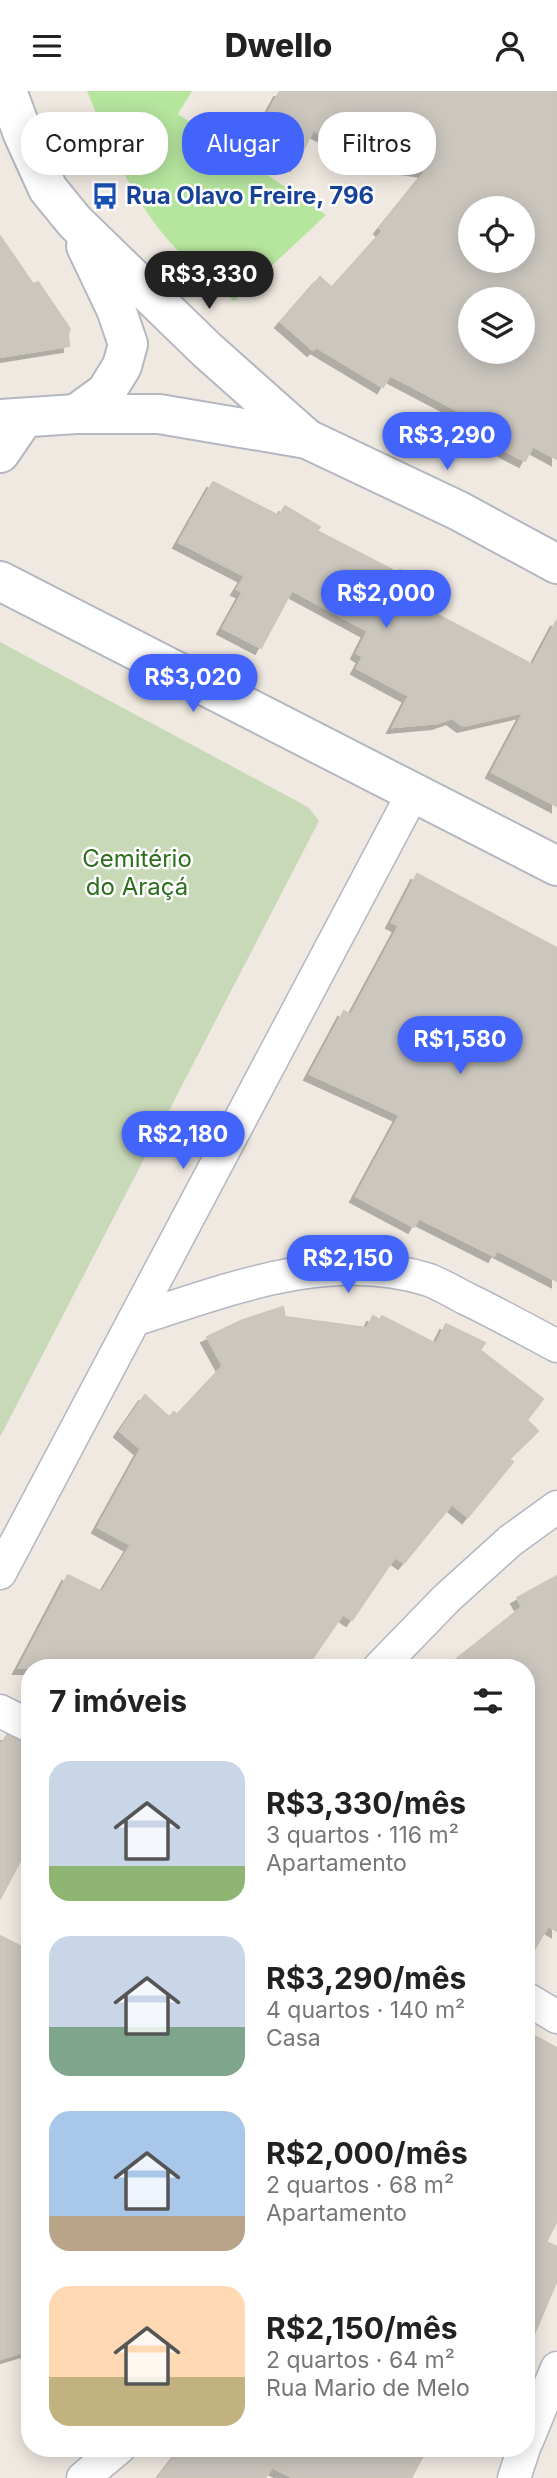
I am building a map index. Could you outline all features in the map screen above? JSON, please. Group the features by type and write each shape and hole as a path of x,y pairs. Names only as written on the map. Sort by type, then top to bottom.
{"main road":[{"path":"7,91 48,189 75,222 207,349 307,439"},
{"path":"75,222 116,309 128,344 122,366 106,392 76,414"},
{"path":"0,453 12,419 76,414 159,414 307,439 459,511 557,564"},
{"path":"0,564 14,588 557,866"}],"street":[{"path":"0,1573 413,793"},
{"path":"134,1320 240,1286 305,1273 355,1268 396,1271 431,1281 557,1346"},
{"path":"388,1659 483,1565 510,1541 557,1507"},
{"path":"0,1711 21,1722"},
{"path":"535,2004 557,2017"},
{"path":"535,2422 557,2368"},
{"path":"83,2478 108,2457"},
{"path":"514,2478 521,2457"}],"green space":[{"path":"87,91 192,91 178,114 182,117 182,175 267,175 326,215 234,301 168,240 139,201 124,175 168,175 168,112 96,112"},
{"name":"Cemitério do Araçá","path":"0,642 308,807 319,821 0,1437"}],"building":[{"path":"280,91 557,91 557,459 533,446 525,461 483,439 489,429 477,423 478,421 390,375 383,387 316,347 313,350 281,322 320,277 332,288 383,231 380,228 423,175 436,175 436,112 318,112 318,132 313,130 304,149 304,112 269,112"},
{"path":"0,236 33,284 38,282 70,329 69,346 0,357"},
{"path":"213,482 279,516 285,506 320,527 317,531 398,573 400,570 429,585 426,591 442,599 434,613 533,665 557,620 557,806 492,772 524,712 463,726 452,718 438,723 393,727 409,696 357,668 363,657 357,653 368,631 292,590 261,648 223,628 243,592 237,589 245,576 179,542"},
{"path":"417,874 557,948 557,1281 497,1250 494,1256 419,1218 414,1227 356,1196 400,1115 310,1074 344,1011 351,1015 399,926 392,922"},
{"path":"283,1307 285,1317 367,1328 373,1316 380,1320 382,1316 436,1344 446,1324 485,1343 480,1350 543,1399 527,1420 538,1431 509,1459 513,1462 468,1517 452,1504 404,1563 395,1557 352,1620 343,1614 312,1659 24,1659 68,1575 102,1592 131,1545 98,1527 141,1449 120,1431 145,1395 169,1417 174,1412 177,1415 223,1366 207,1337 243,1320"},
{"path":"557,1576 557,1931 548,1926 535,1948 535,1659 456,1659 522,1607 517,1598"},
{"path":"7,1735 21,1740 21,1859 0,1899 0,1746"},
{"path":"0,1936 21,1946 21,2353 0,2359"},
{"path":"535,2036 557,2048 557,2221 546,2242 557,2247 557,2280 535,2332"},
{"path":"174,2457 422,2457 411,2478 294,2478 272,2467 265,2478 158,2478"}],"place":[{"name":"Rua Olavo Freire, 796","path":"105,196"}]}
